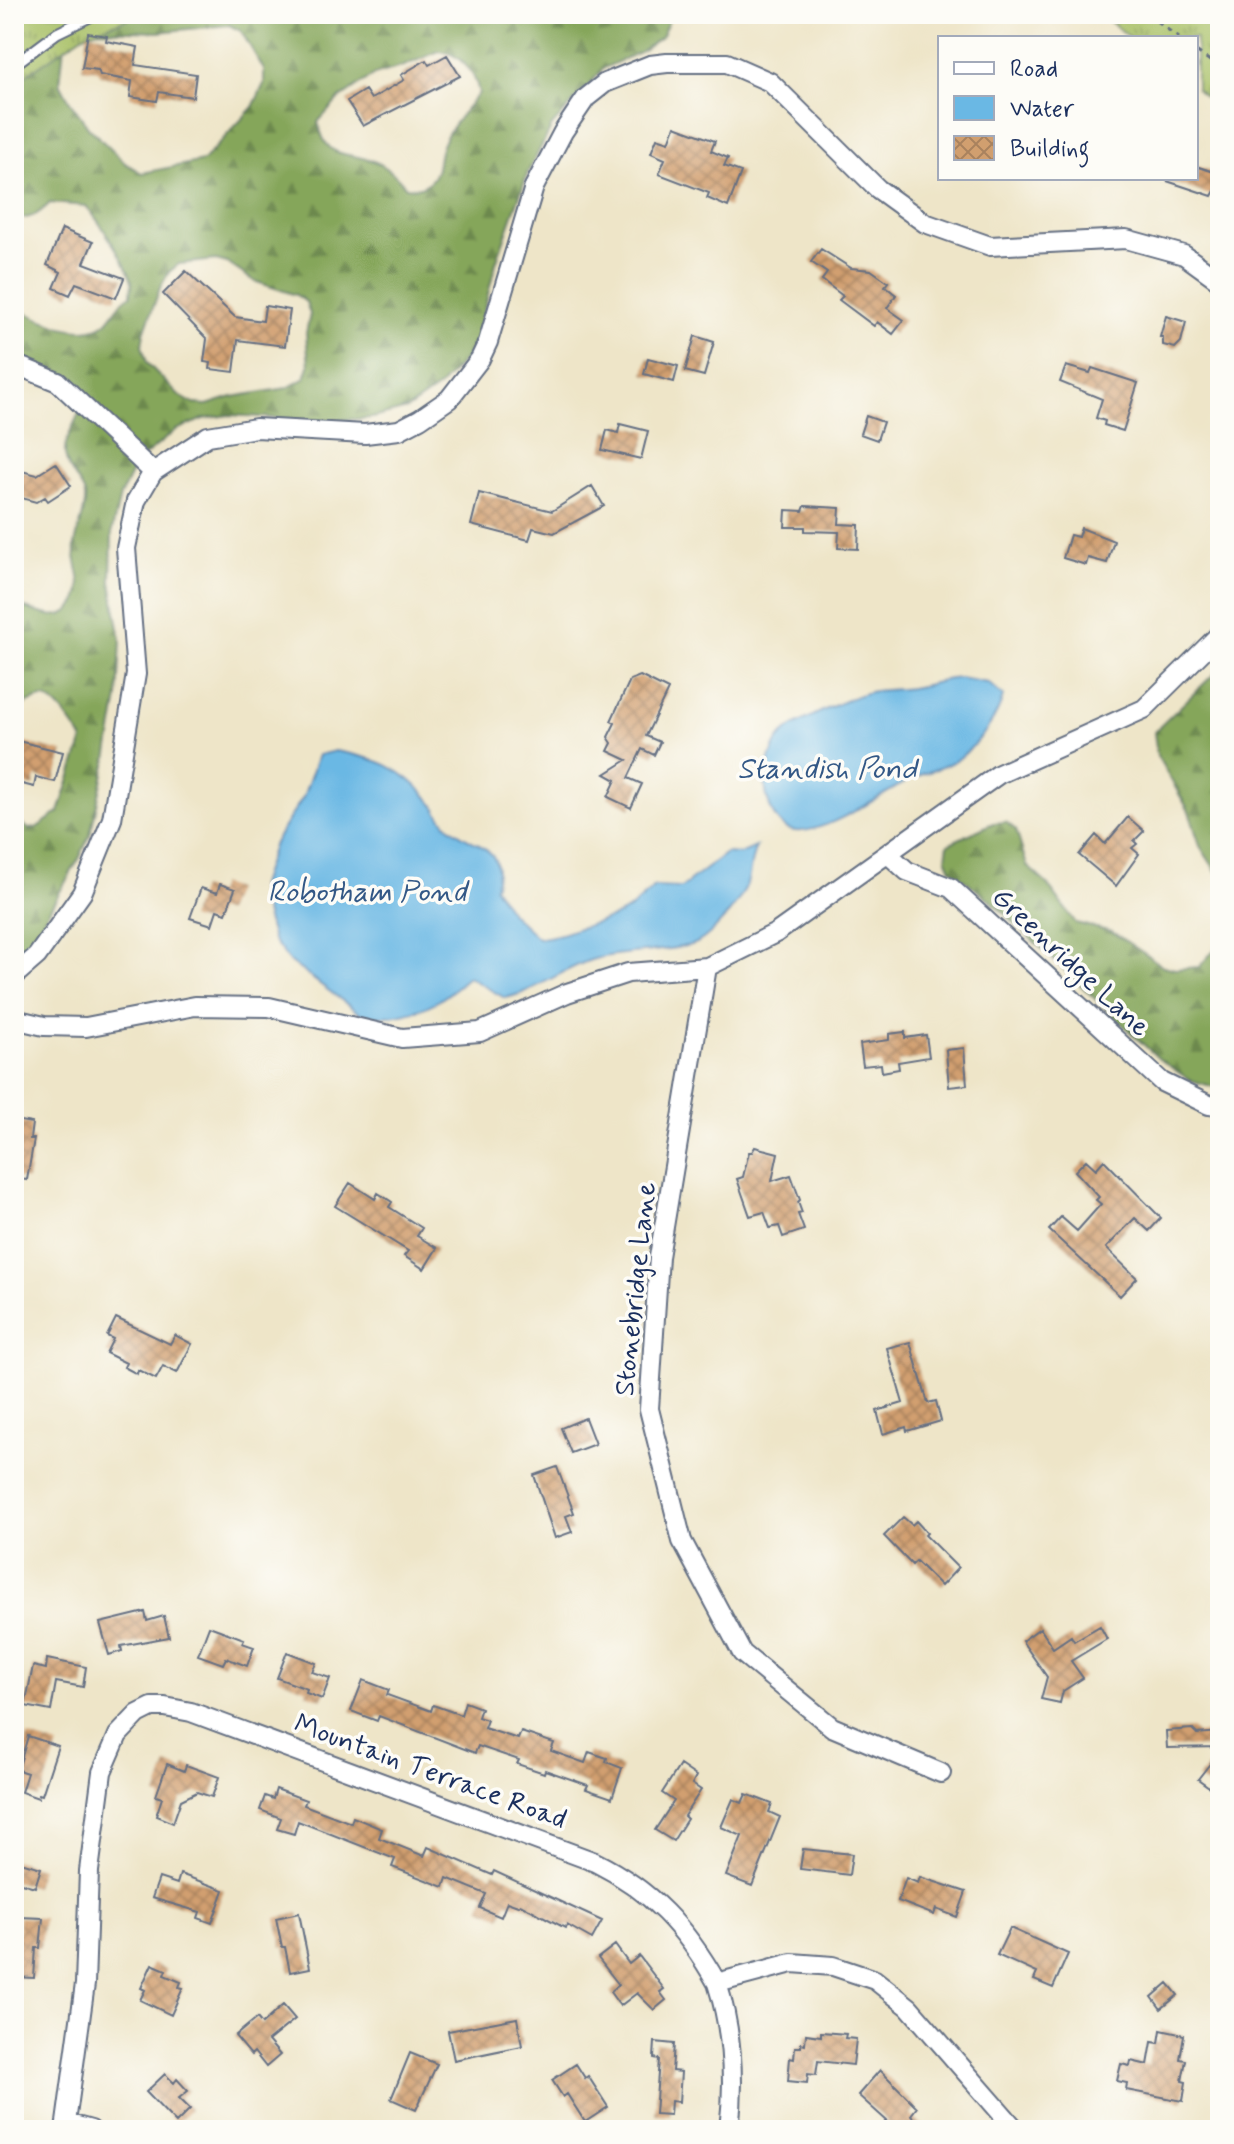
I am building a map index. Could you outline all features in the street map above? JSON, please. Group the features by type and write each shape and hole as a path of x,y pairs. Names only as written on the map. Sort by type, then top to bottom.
{"street":[{"path":"14,976 37,956 82,893 112,819 136,674 126,548 136,501 153,472 208,436 256,428 365,434 399,430 449,399 480,359 488,342 534,187 553,147 586,98 605,83 650,65 727,63 770,82 878,189 925,223 990,246 1126,239 1184,255 1220,281"},
{"path":"14,364 58,382 153,472"},
{"path":"14,1019 44,1026 86,1027 195,1006 269,1007 402,1038 480,1032 567,993 628,973 707,967 776,933 999,774 1144,709 1220,634"},
{"name":"Greenridge Lane","path":"888,854 907,871 951,888 1162,1082 1209,1105 1220,1106"},
{"name":"Stonebridge Lane","path":"707,967 659,1257 649,1409 682,1541 742,1653 832,1727 941,1773"},
{"name":"Mountain Terrace Road","path":"66,2126 85,1984 89,1871 102,1772 118,1735 127,1723 152,1707 191,1712 620,1874 658,1903 683,1932 717,1983"},
{"path":"729,2130 732,2105 729,2043 724,2004 717,1983 792,1963 833,1966 875,1980 909,2007 1016,2130"},
{"path":"66,2126 91,2130"}],"lane":[{"path":"14,65 57,33 96,14"}],"path":[{"path":"1147,14 1176,36"},
{"path":"1198,52 1220,68"}],"green space":[{"path":"14,14 672,14 661,37 640,52 604,68 552,126 528,172 496,263 474,349 439,387 407,409 372,418 324,421 229,415 204,419 176,430 136,463 120,496 112,530 111,582 121,640 118,698 90,835 14,970 14,818 29,829 36,828 59,812 83,740 66,716 49,700 41,698 14,709 14,604 36,612 59,615 75,604 80,587 75,545 85,497 65,454 68,436 81,409 84,392 81,385 69,376 14,362 14,307 59,326 84,330 95,328 105,323 122,301 131,295 132,282 119,254 86,206 50,203 34,216 14,217","holes":["229,25 241,31 264,70 264,84 253,107 203,161 142,173 125,163 89,128 60,83 64,46 76,34 100,30 158,32","439,51 454,55 474,78 479,93 447,135 433,178 419,187 406,187 390,171 375,162 336,152 325,142 318,122 338,100 374,75","216,260 227,263 254,281 296,295 306,302 310,314 306,333 309,366 305,378 287,388 232,397 207,405 194,404 178,395 147,363 142,345 160,288 169,272 179,264"]},
{"path":"14,14 140,14 84,35 14,83"},
{"path":"1100,14 1220,14 1220,108 1198,91 1198,36 1128,36"},
{"path":"1220,668 1220,877 1200,846 1189,811 1157,756 1154,732"},
{"path":"1006,822 1016,830 1027,866 1046,883 1076,923 1112,932 1163,966 1175,969 1199,967 1215,949 1220,932 1220,1083 1214,1087 1190,1080 1159,1059 990,900 951,869 946,857 948,844 993,823"}],"water":[{"name":"Standish Pond","path":"959,678 988,683 1003,696 987,729 957,760 913,778 850,814 813,829 798,831 786,828 777,819 768,800 766,780 775,747 787,731 826,709 869,692 911,688"},
{"name":"Robotham Pond","path":"335,751 364,757 399,772 420,789 449,826 486,849 496,863 494,887 512,914 538,938 609,919 634,905 654,887 681,888 726,853 740,854 756,847 747,884 726,917 697,943 591,960 527,991 505,998 468,977 435,1003 414,1011 391,1016 359,1013 290,962 273,940 261,898 260,885 274,843 303,797 318,755"}],"building":[{"path":"88,33 107,36 106,41 138,47 135,65 196,74 193,97 159,92 157,101 130,97 132,81 82,68"},
{"path":"447,55 460,76 363,126 347,101 365,90 371,99 404,80 401,75 426,60 429,65"},
{"path":"675,126 715,141 711,151 728,158 724,166 741,172 728,207 707,198 709,193 659,174 665,159 651,153 657,138 669,142"},
{"path":"1198,167 1220,174 1220,182 1212,196 1167,181 1198,180"},
{"path":"62,229 93,242 84,263 124,278 116,298 76,283 70,295 54,288 61,272 47,265"},
{"path":"821,249 851,268 871,270 888,282 885,286 896,295 887,308 904,320 893,334 877,322 874,326 839,300 843,296 822,280 827,273 811,262"},
{"path":"186,271 235,317 263,321 265,306 290,310 285,346 238,340 234,372 210,369 211,363 204,362 207,339 163,294"},
{"path":"1166,316 1186,322 1181,342 1175,348 1163,345 1163,337 1160,337"},
{"path":"695,336 714,342 704,376 685,371"},
{"path":"648,358 678,366 674,382 644,374"},
{"path":"1066,366 1090,373 1092,368 1138,383 1123,431 1104,425 1105,421 1096,418 1102,399 1060,382"},
{"path":"866,416 883,422 877,440 860,434"},
{"path":"620,424 648,431 641,459 602,450 607,430 618,433"},
{"path":"56,463 71,486 48,501 45,497 36,502 14,496 14,469 37,475"},
{"path":"592,486 604,506 554,533 533,528 529,540 471,525 479,493 552,511"},
{"path":"805,506 840,508 839,524 859,525 858,549 838,548 839,532 785,527 786,510 803,511"},
{"path":"1081,528 1114,541 1107,563 1088,558 1086,565 1063,558 1070,535 1078,537"},
{"path":"640,676 668,690 646,736 660,742 654,755 642,749 628,778 642,784 631,808 608,797 616,780 605,774 627,760 608,751 612,743 608,737 615,723 611,721 630,680"},
{"path":"14,740 63,752 55,782 36,777 34,787 14,782"},
{"path":"1128,817 1144,831 1134,841 1137,844 1132,848 1139,854 1116,886 1079,855 1096,835 1105,844"},
{"path":"220,884 235,889 226,913 217,910 212,925 190,918 201,888 217,893"},
{"path":"905,1032 905,1038 926,1035 929,1057 898,1062 899,1069 882,1072 881,1064 863,1066 860,1044 889,1040 889,1034"},
{"path":"964,1048 967,1085 949,1087 946,1050"},
{"path":"14,1120 32,1123 30,1139 34,1139 27,1180 14,1178"},
{"path":"755,1147 778,1153 772,1181 791,1175 800,1200 802,1213 798,1214 804,1230 783,1237 779,1226 770,1228 764,1212 750,1216 737,1179 743,1177 749,1152"},
{"path":"1086,1160 1096,1169 1104,1160 1161,1218 1149,1231 1135,1218 1106,1248 1137,1278 1120,1296 1049,1230 1061,1217 1077,1231 1101,1204 1096,1200 1099,1197 1075,1171"},
{"path":"350,1183 375,1199 378,1193 392,1202 389,1207 422,1228 417,1236 437,1248 424,1269 404,1256 408,1251 335,1206"},
{"path":"116,1318 170,1344 175,1335 192,1344 177,1373 163,1366 156,1379 138,1370 137,1374 124,1367 126,1363 106,1353 113,1339 107,1336"},
{"path":"910,1342 928,1403 936,1401 941,1421 883,1434 877,1411 903,1403 887,1348"},
{"path":"585,1418 595,1444 571,1453 561,1428"},
{"path":"557,1467 574,1513 566,1516 572,1532 555,1538 534,1475"},
{"path":"903,1517 912,1525 916,1521 927,1533 925,1535 958,1568 941,1586 916,1561 912,1565 884,1536"},
{"path":"145,1612 147,1621 164,1616 169,1637 121,1646 122,1651 109,1655 100,1623"},
{"path":"209,1626 244,1639 242,1643 254,1647 247,1666 226,1658 223,1664 198,1655"},
{"path":"1100,1626 1107,1639 1071,1661 1083,1678 1063,1691 1060,1703 1041,1699 1047,1677 1022,1641 1040,1628 1053,1648 1071,1636 1074,1641"},
{"path":"287,1652 316,1663 312,1672 330,1678 322,1699 306,1693 307,1689 277,1678"},
{"path":"47,1659 86,1667 83,1687 56,1682 51,1711 25,1706 33,1666 46,1669"},
{"path":"363,1680 389,1690 387,1695 431,1711 433,1705 461,1715 465,1702 481,1708 478,1717 487,1720 484,1728 518,1739 521,1732 554,1743 551,1751 585,1763 589,1752 607,1758 606,1762 622,1768 612,1798 586,1789 588,1785 517,1764 519,1760 478,1746 475,1753 379,1716 377,1721 351,1711"},
{"path":"1192,1729 1197,1734 1220,1732 1220,1747 1167,1748 1166,1731"},
{"path":"28,1736 58,1746 42,1795 39,1794 38,1798 21,1792 27,1773 18,1770"},
{"path":"1220,1751 1220,1778 1212,1789 1198,1779"},
{"path":"167,1764 184,1771 186,1765 219,1777 212,1797 197,1792 181,1800 173,1823 156,1816 162,1798 156,1796"},
{"path":"680,1765 696,1776 692,1784 701,1790 673,1841 655,1830 674,1801 662,1793"},
{"path":"276,1789 306,1800 304,1805 351,1823 353,1817 382,1829 379,1838 424,1856 428,1847 492,1875 494,1871 602,1921 592,1939 520,1904 507,1902 501,1917 480,1908 486,1894 447,1878 444,1887 392,1867 395,1859 298,1821 294,1834 277,1829 281,1818 260,1810 265,1796 273,1799"},
{"path":"746,1794 772,1804 769,1812 780,1817 752,1886 726,1876 742,1836 721,1827 733,1799 742,1803"},
{"path":"803,1849 852,1854 849,1875 800,1869"},
{"path":"14,1860 41,1868 35,1887 14,1881"},
{"path":"180,1874 224,1890 212,1923 198,1918 200,1912 152,1898 159,1878 177,1884"},
{"path":"920,1877 966,1892 957,1917 936,1909 934,1915 898,1901 906,1878 918,1883"},
{"path":"299,1913 310,1968 290,1972 276,1918"},
{"path":"19,1917 43,1918 40,1948 36,1948 34,1978 15,1977"},
{"path":"1010,1928 1068,1954 1053,1988 1034,1980 1037,1973 997,1955"},
{"path":"615,1945 629,1964 639,1956 664,1989 660,1992 666,2000 654,2010 637,1993 620,2006 610,1992 619,1985 598,1958"},
{"path":"152,1964 166,1970 164,1975 181,1982 179,1987 183,1988 171,2015 140,2000 145,1990 141,1988"},
{"path":"1168,1983 1178,1995 1161,2009 1152,1997"},
{"path":"283,2005 295,2019 268,2041 280,2055 266,2067 235,2036 257,2018 262,2024"},
{"path":"517,2018 522,2046 454,2060 448,2031"},
{"path":"1161,2030 1184,2035 1180,2059 1186,2060 1182,2081 1186,2082 1183,2101 1126,2090 1127,2083 1117,2081 1121,2064 1130,2066 1131,2061 1148,2065 1152,2042 1159,2043"},
{"path":"821,2032 846,2034 845,2038 856,2039 853,2065 818,2061 816,2075 808,2074 807,2083 788,2081 790,2058 794,2059 795,2047 805,2044 806,2034 821,2036"},
{"path":"655,2042 674,2044 672,2071 681,2072 679,2102 671,2101 670,2115 655,2114 659,2059 654,2058"},
{"path":"410,2053 437,2064 416,2110 391,2099"},
{"path":"576,2064 585,2078 588,2076 608,2107 585,2122 567,2094 563,2097 552,2080"},
{"path":"880,2070 917,2107 911,2115 927,2130 893,2130 858,2095"},
{"path":"165,2074 174,2083 177,2079 188,2091 179,2098 190,2109 176,2123 146,2092"}]}
